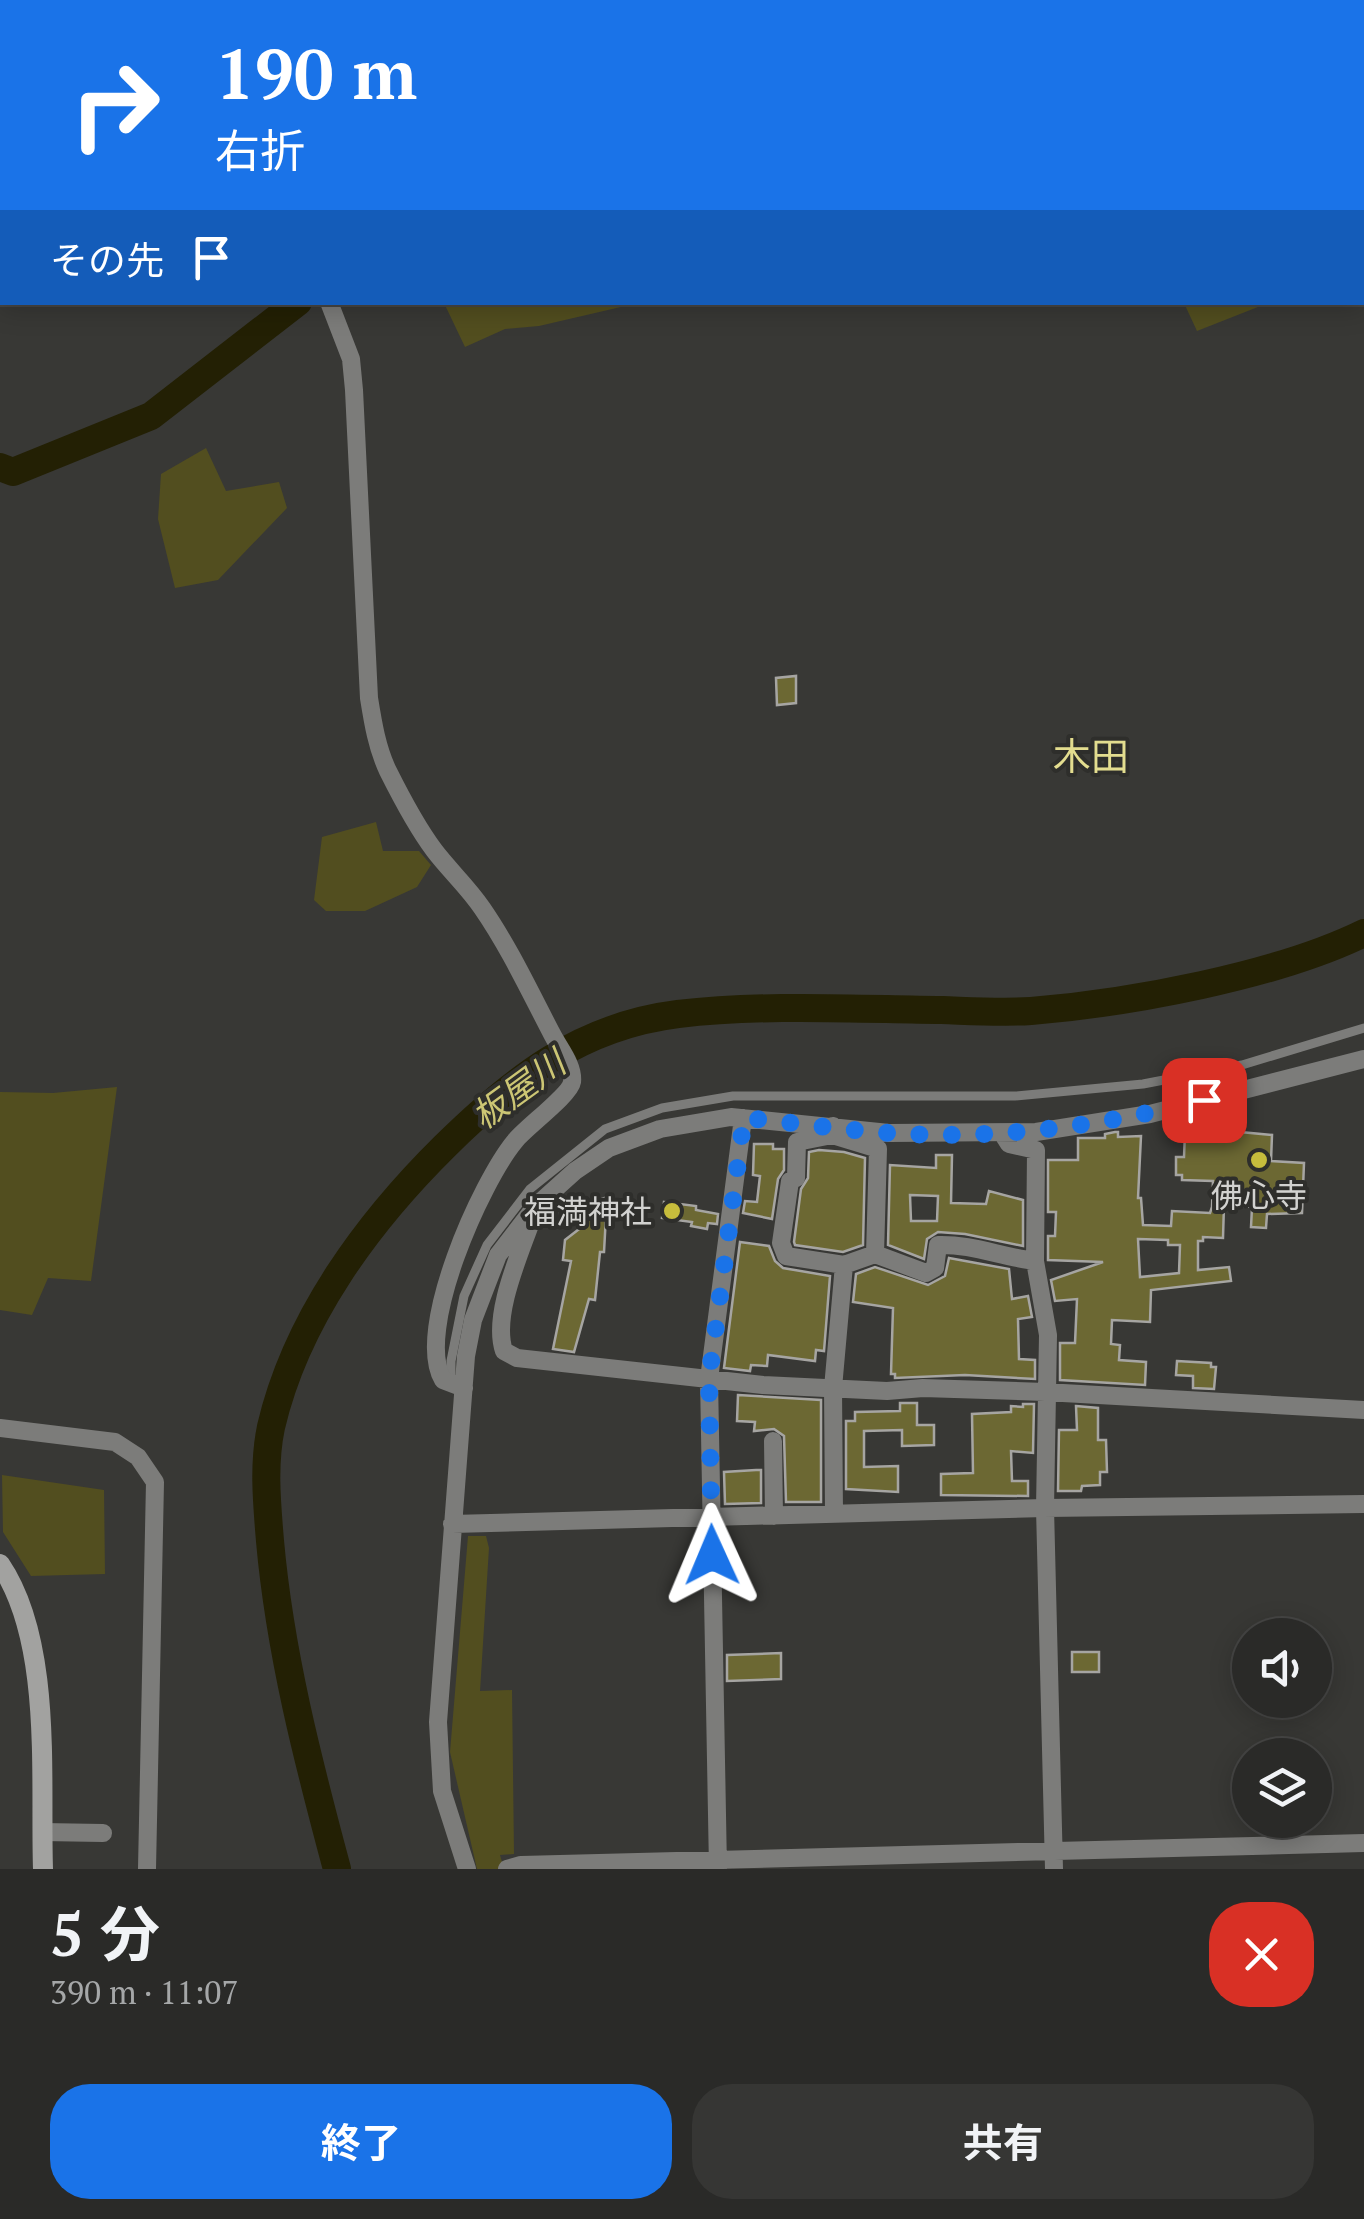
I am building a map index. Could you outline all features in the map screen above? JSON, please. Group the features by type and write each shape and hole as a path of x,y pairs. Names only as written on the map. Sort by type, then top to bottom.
{"street":[{"path":"330,305 351,359 369,698 386,768 432,848 482,907 570,1068 569,1090 530,1124 493,1172 455,1258 442,1305 436,1348 439,1373 457,1386"},
{"path":"467,1869 442,1791 438,1722 445,1658 457,1386 473,1320 498,1254 535,1207 575,1171 609,1148 705,1120 744,1118 890,1133 1036,1132 1150,1114 1364,1059"},
{"path":"718,1863 709,1378 744,1118"},
{"path":"875,1254 878,1149 832,1130 796,1142 796,1178 790,1181 781,1242 786,1256 844,1265 875,1254 926,1273 935,1268 938,1245 966,1244 1005,1258 1035,1261"},
{"path":"1002,1133 1009,1144 1036,1150 1035,1261 1048,1335 1045,1508 1054,1861"},
{"path":"535,1207 509,1283 500,1340 504,1351 517,1358 763,1386 1045,1392 1364,1410"},
{"path":"834,1514 833,1388 844,1265"},
{"path":"0,1428 115,1442 138,1457 155,1482 147,1869"},
{"path":"773,1441 774,1516"},
{"path":"452,1524 1364,1504"},
{"path":"0,1564 34,1650 39,1693 43,1869"},
{"path":"42,1832 103,1833"},
{"path":"507,1869 1054,1861 1364,1844"}],"lane":[{"path":"457,1386 451,1361 464,1296 487,1245 530,1189 605,1129 662,1108 733,1096 1015,1096 1143,1084 1242,1065 1364,1028"}],"shaded area":[{"path":"445,305 629,305 539,326 505,329 465,347"},
{"path":"1185,305 1263,305 1197,331"},
{"path":"206,448 226,491 279,482 287,508 218,580 175,588 158,519 161,474"},
{"path":"376,822 383,851 419,851 431,865 417,887 365,911 326,911 314,900 322,837"},
{"path":"117,1087 91,1281 48,1278 32,1315 0,1310 0,1092 53,1093"},
{"path":"2,1475 104,1490 105,1574 31,1576 3,1532"},
{"path":"468,1536 486,1536 489,1548 480,1691 512,1690 514,1854 500,1855 504,1869 477,1869 450,1752"}],"building":[{"path":"796,676 796,703 777,705 776,678"},
{"path":"1210,1114 1230,1115 1230,1131 1272,1135 1271,1161 1304,1163 1302,1213 1267,1214 1266,1228 1251,1227 1252,1207 1224,1205 1223,1238 1203,1237 1203,1241 1198,1241 1198,1270 1229,1267 1231,1281 1151,1290 1150,1322 1112,1320 1111,1344 1120,1345 1119,1360 1146,1362 1145,1385 1060,1380 1060,1343 1075,1343 1077,1299 1055,1301 1051,1280 1103,1262 1048,1260 1048,1236 1055,1236 1056,1212 1048,1212 1048,1160 1078,1160 1078,1138 1105,1138 1105,1134 1115,1132 1118,1137 1141,1136 1138,1198 1143,1225 1171,1226 1172,1211 1210,1213 1213,1181 1182,1180 1182,1175 1176,1175 1176,1157 1184,1157 1185,1133 1191,1125 1210,1126","holes":["1138,1239 1168,1240 1168,1245 1180,1245 1179,1273 1140,1277"]},
{"path":"754,1144 773,1144 773,1149 784,1149 784,1170 778,1179 772,1219 743,1213 745,1201 757,1202 760,1176 753,1175"},
{"path":"819,1150 865,1158 863,1245 843,1252 794,1242 801,1189 808,1178 809,1152"},
{"path":"936,1155 952,1155 951,1203 986,1204 989,1191 1023,1200 1023,1246 938,1232 927,1239 924,1259 888,1245 890,1165 936,1168","holes":["910,1195 938,1196 937,1221 911,1221"]},
{"path":"607,1197 604,1252 600,1252 595,1300 589,1299 574,1352 553,1349 571,1261 563,1260 565,1240 583,1226 588,1204"},
{"path":"664,1202 696,1206 696,1210 718,1214 717,1224 708,1223 707,1229 691,1226 692,1222 662,1218"},
{"path":"740,1242 769,1246 783,1268 830,1276 824,1351 816,1350 815,1361 768,1355 767,1366 751,1365 750,1371 724,1368"},
{"path":"949,1258 1009,1269 1012,1299 1028,1296 1032,1317 1018,1319 1019,1359 1035,1360 1035,1379 965,1375 895,1378 891,1374 893,1308 853,1302 856,1274 875,1267 928,1285 945,1276"},
{"path":"1177,1361 1211,1363 1211,1367 1216,1367 1214,1389 1193,1388 1193,1376 1176,1375"},
{"path":"738,1395 821,1400 821,1502 786,1502 784,1436 774,1429 754,1431 755,1422 737,1421"},
{"path":"900,1403 917,1403 917,1425 934,1425 934,1445 902,1446 902,1430 864,1431 864,1467 898,1466 898,1492 846,1489 846,1421 855,1421 855,1412 900,1411"},
{"path":"1034,1404 1033,1453 1011,1451 1012,1481 1028,1481 1028,1496 941,1495 941,1474 973,1473 972,1414 1011,1412 1011,1406"},
{"path":"1076,1406 1098,1408 1098,1440 1106,1440 1107,1472 1100,1472 1100,1485 1082,1486 1081,1491 1058,1491 1059,1430 1077,1430"},
{"path":"761,1470 761,1503 725,1504 724,1472"},
{"path":"1072,1652 1099,1652 1099,1672 1072,1672"},
{"path":"781,1653 781,1679 727,1681 727,1655"}],"waterway":[{"path":"0,467 13,472 151,416 294,305"},
{"name":"板屋川","path":"337,1869 306,1747 281,1624 267,1499 271,1427 298,1348 338,1275 416,1175 496,1099 579,1043 643,1020 744,1009 1009,1012 1070,1007 1156,994 1246,974 1364,933"}],"place":[{"name":"佛心寺","path":"1259,1160"},
{"name":"福満神社","path":"672,1211"}],"district":[{"name":"木田","path":"1091,756"}],"route":[{"path":"712,1555 709,1378 744,1118 890,1133 1036,1132 1150,1114 1204,1100"}]}
